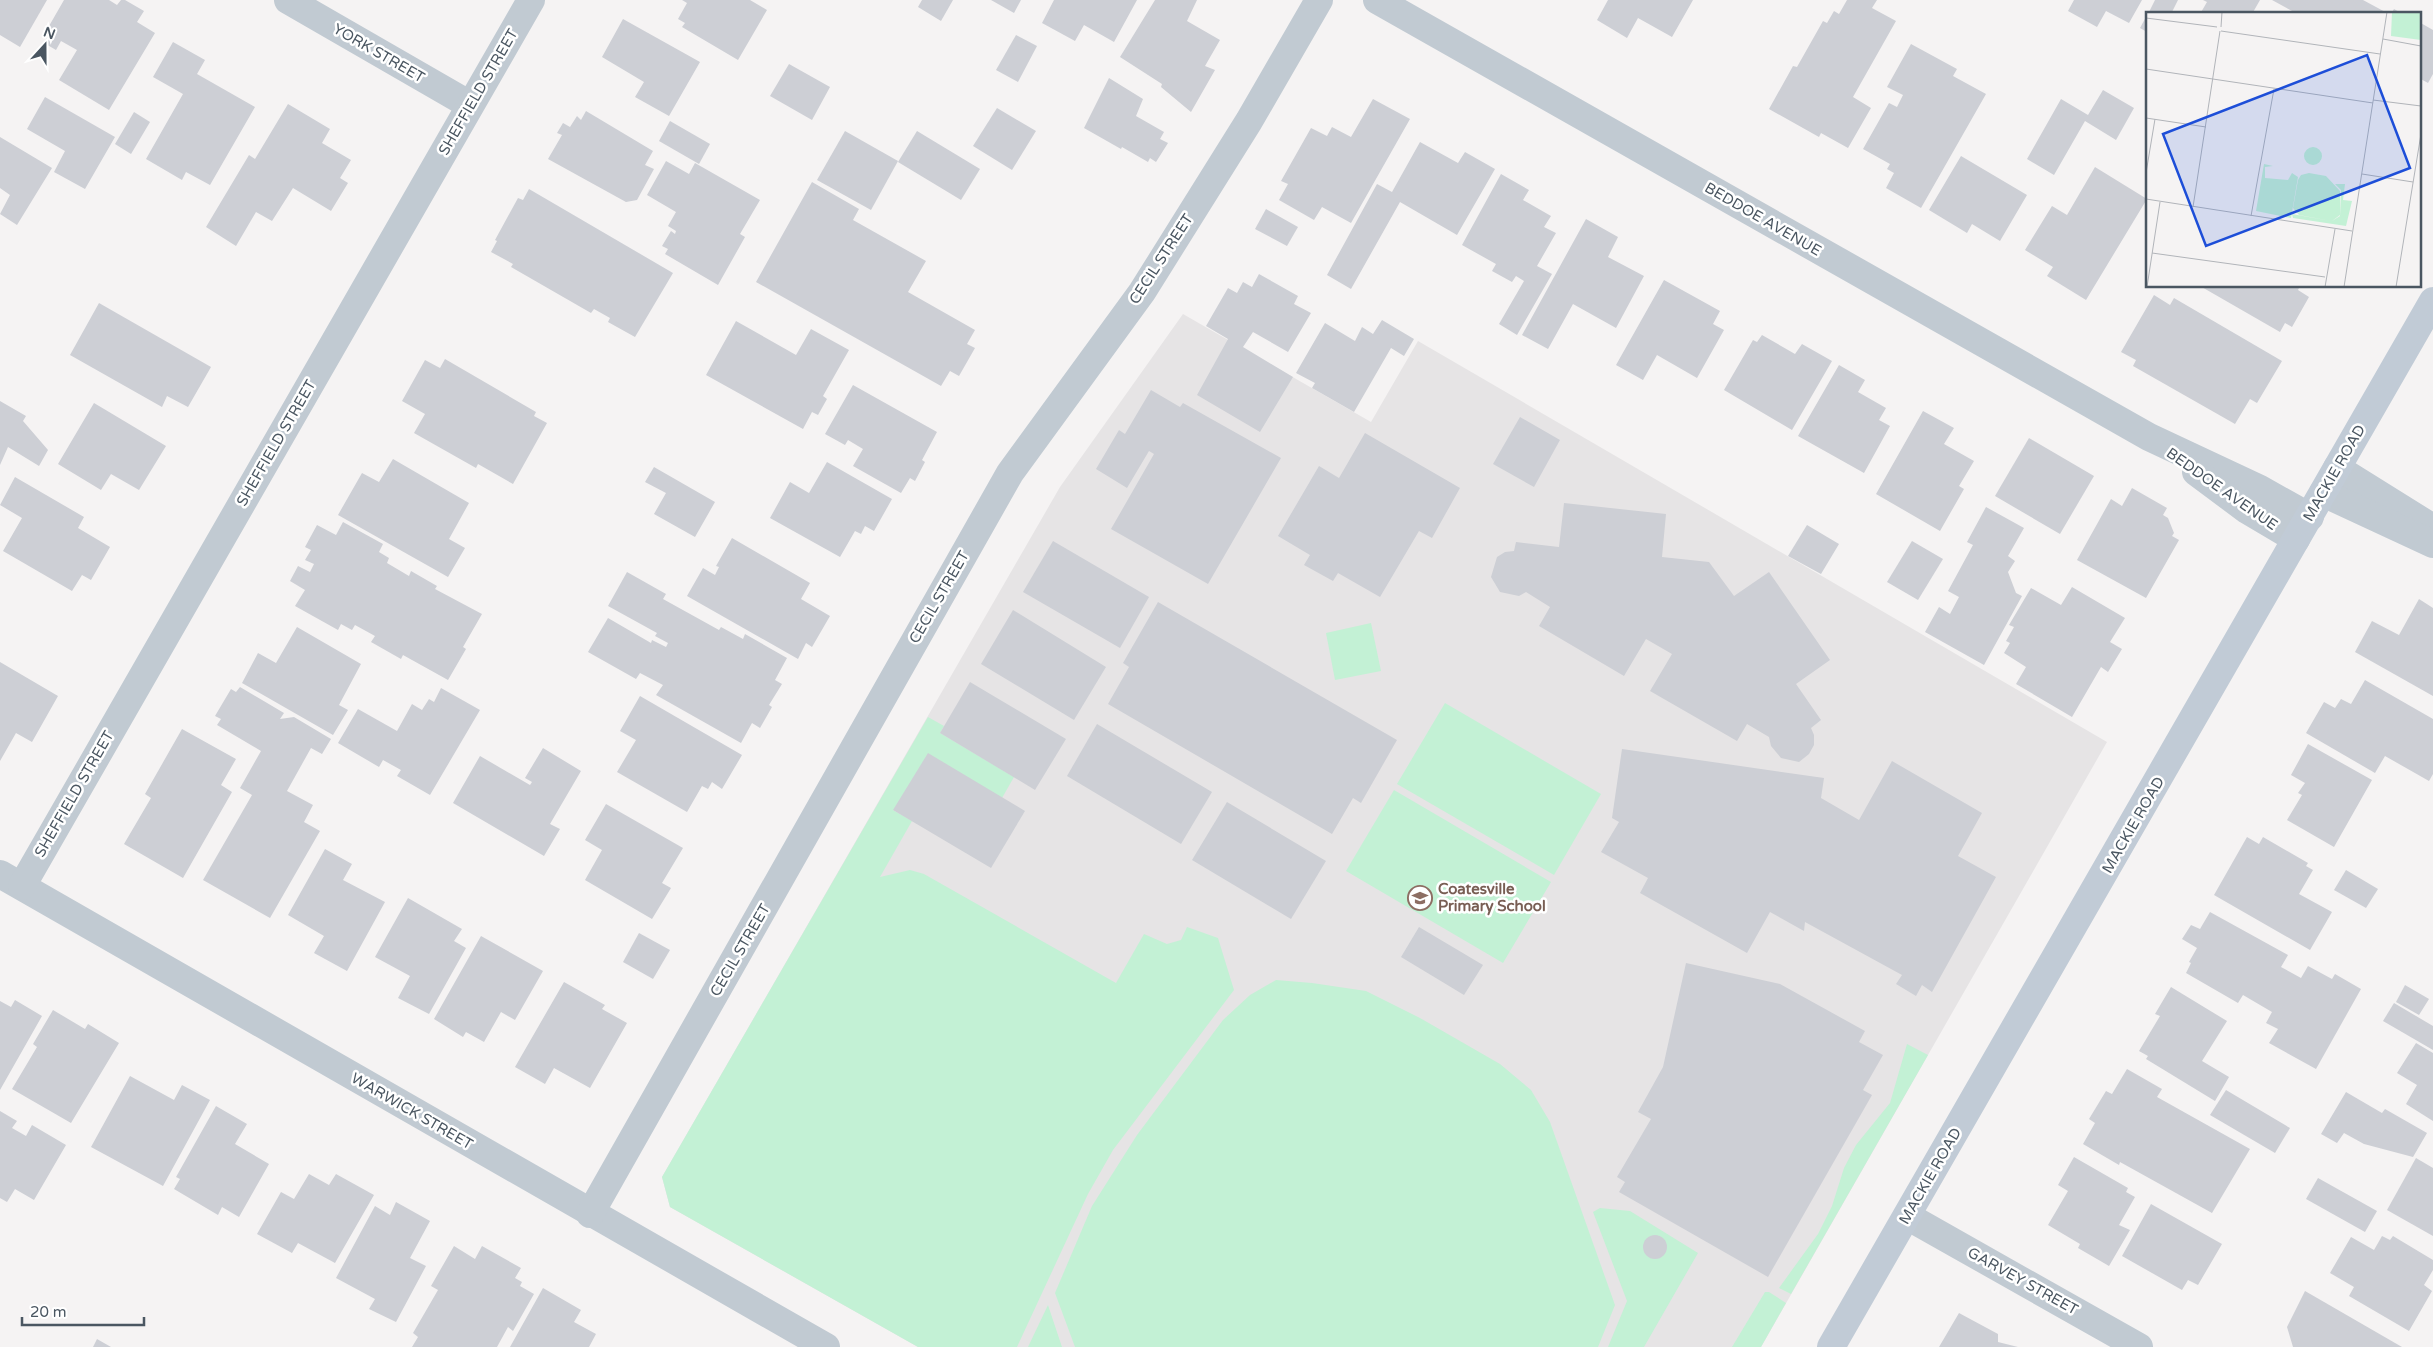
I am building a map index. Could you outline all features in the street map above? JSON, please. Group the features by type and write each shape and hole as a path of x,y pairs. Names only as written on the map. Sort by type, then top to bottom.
{"street":[{"name":"YORK STREET","path":"288,0 470,105"},
{"name":"SHEFFIELD STREET","path":"11,880 531,0"},
{"name":"CECIL STREET","path":"590,1214 1010,473 1142,292 1249,121 1319,0"},
{"name":"BEDDOE AVENUE","path":"1377,0 2148,437 2247,510 2303,528"},
{"name":"MACKIE ROAD","path":"1830,1347 2433,302"},
{"path":"2337,468 2433,528"},
{"path":"2323,493 2433,544"},
{"name":"WARWICK STREET","path":"11,880 590,1214 826,1347"},
{"name":"GARVEY STREET","path":"1907,1216 2139,1347"}],"shaded area":[{"name":"Coatesville Primary School","path":"1183,314 1371,422 1418,341 2107,742 1761,1347 918,1347 670,1207 662,1177 1060,487"}],"green space":[{"path":"1371,623 1381,671 1335,680 1326,633"},
{"path":"1445,703 1601,794 1554,875 1397,784"},
{"path":"928,717 944,726 940,733 1014,777 1002,798 893,810 912,821 880,877 910,870 924,874 1116,983 1144,934 1167,944 1181,940 1187,927 1218,938 1234,990 1113,1150 1088,1194 1017,1347 918,1347 670,1207 662,1177"},
{"path":"1394,790 1551,882 1503,963 1346,871"},
{"path":"1276,980 1366,991 1420,1018 1500,1064 1531,1090 1550,1122 1615,1305 1598,1347 1075,1347 1055,1293 1092,1206 1137,1135 1223,1020 1250,995"},
{"path":"1907,1044 1928,1055 1791,1294 1779,1288 1818,1234 1832,1206 1844,1168 1856,1145 1890,1103"},
{"path":"1600,1208 1630,1211 1698,1253 1644,1347 1608,1347 1627,1301 1593,1212"},
{"path":"1765,1292 1769,1292 1786,1303 1761,1347 1732,1347"},
{"path":"1048,1305 1062,1347 1028,1347"}],"building":[{"path":"0,0 47,0 20,47 0,35"},
{"path":"64,0 109,0 117,5 121,0 125,0 144,11 137,22 155,33 109,110 59,80 77,50 61,41 56,50 44,43 48,35 45,33"},
{"path":"682,0 750,0 767,10 738,60 682,27 685,23 678,19 687,3"},
{"path":"922,0 953,0 941,21 918,7"},
{"path":"991,0 1021,0 1014,13"},
{"path":"1054,0 1137,0 1114,42 1084,25 1075,41 1042,23"},
{"path":"1155,0 1197,0 1187,21 1220,40 1205,66 1215,70 1191,112 1161,87 1162,84 1120,57"},
{"path":"1608,0 1693,0 1672,37 1638,18 1627,38 1597,20"},
{"path":"1847,0 1877,0 1872,8 1896,21 1853,97 1871,108 1848,148 1821,133 1819,137 1769,109 1793,66 1797,67 1823,21 1827,23 1834,11 1839,14"},
{"path":"2074,0 2142,0 2129,23 2106,11 2097,27 2068,11"},
{"path":"2155,0 2178,0 2172,12 2149,12"},
{"path":"2203,0 2260,0 2253,12 2201,12 2207,2"},
{"path":"2272,0 2363,0 2385,12 2294,12"},
{"path":"2146,17 2146,31 2140,28"},
{"path":"623,19 700,62 669,116 635,97 644,82 602,57"},
{"path":"2420,23 2433,30 2433,74 2428,83 2420,79"},
{"path":"1016,35 1037,46 1018,82 996,70"},
{"path":"173,42 205,60 197,74 255,107 210,185 186,172 182,180 146,159 183,94 153,77"},
{"path":"1911,44 1957,69 1953,76 1986,94 1921,208 1886,188 1894,173 1887,169 1890,164 1863,149 1889,103 1897,107 1903,95 1887,87"},
{"path":"789,64 830,87 812,120 770,96"},
{"path":"1109,78 1143,99 1136,116 1164,132 1160,139 1168,143 1156,162 1150,158 1148,162 1084,128"},
{"path":"2103,90 2134,108 2116,140 2085,121 2054,175 2027,159 2061,99 2088,115"},
{"path":"45,97 115,137 85,189 54,172 65,151 27,129"},
{"path":"1373,99 1410,119 1351,223 1322,207 1314,220 1279,200 1288,184 1281,181 1311,128 1327,136 1332,127 1351,137"},
{"path":"288,104 330,129 322,143 351,160 340,178 348,183 331,211 293,188 272,221 256,212 236,246 206,227 249,155 255,159"},
{"path":"997,108 1036,131 1012,170 973,146"},
{"path":"586,111 653,151 645,165 654,169 637,200 626,202 548,159 562,135 557,133 563,123 570,127 577,116 581,120"},
{"path":"134,112 150,122 131,154 115,144"},
{"path":"670,121 710,144 699,164 659,141"},
{"path":"845,131 898,161 871,210 817,180"},
{"path":"917,131 980,169 961,200 898,162"},
{"path":"0,137 52,168 17,225 0,214 10,195 0,188"},
{"path":"1420,142 1458,163 1465,152 1495,169 1457,235 1400,202 1351,289 1327,275 1377,184 1392,192"},
{"path":"1961,156 2027,195 2000,241 1972,224 1967,233 1929,210"},
{"path":"666,161 689,174 695,163 760,200 740,234 745,237 718,285 665,254 668,249 662,246 671,231 675,234 676,231 668,226 676,212 647,195"},
{"path":"2095,167 2146,198 2086,300 2047,276 2053,267 2025,250 2052,206 2067,215"},
{"path":"1501,174 1529,190 1523,200 1551,216 1544,227 1556,233 1537,266 1552,274 1517,335 1499,324 1524,281 1516,276 1512,282 1492,271 1496,264 1462,245"},
{"path":"812,182 859,209 853,220 926,261 908,292 975,330 967,344 975,348 959,376 950,371 941,386 756,282"},
{"path":"529,189 673,273 635,337 608,322 610,318 594,309 591,313 511,267 513,264 491,252 497,241 495,240 518,198 523,200"},
{"path":"1266,209 1298,227 1287,246 1255,229"},
{"path":"1586,219 1618,237 1608,257 1644,276 1616,328 1573,304 1548,349 1522,335"},
{"path":"1259,274 1298,296 1294,304 1311,313 1288,352 1253,332 1243,347 1293,377 1260,432 1197,395 1228,339 1206,326 1228,288 1237,293 1243,282 1252,287"},
{"path":"1664,280 1720,311 1713,324 1724,330 1697,378 1657,355 1643,380 1616,365"},
{"path":"2203,288 2299,288 2298,290 2309,297 2292,327 2285,323 2280,332"},
{"path":"2154,295 2170,305 2174,298 2282,361 2257,403 2250,399 2235,424 2133,366 2136,360 2121,352"},
{"path":"99,303 211,367 188,407 167,396 162,407 70,355"},
{"path":"1382,320 1414,339 1404,356 1391,348 1354,412 1312,388 1315,383 1296,373 1325,323 1355,341 1362,327 1373,334"},
{"path":"736,321 796,355 811,329 849,350 823,396 827,399 818,415 812,412 803,429 706,375"},
{"path":"1762,335 1795,354 1802,344 1832,361 1792,430 1724,390 1753,340 1757,342"},
{"path":"445,359 536,412 534,416 547,423 513,484 478,464 476,468 414,433 425,414 402,401 425,360 440,368"},
{"path":"1839,365 1865,380 1858,392 1886,408 1879,420 1890,426 1864,473 1798,436"},
{"path":"853,385 937,432 922,460 925,462 915,481 910,478 901,493 853,466 863,449 848,440 845,445 825,434"},
{"path":"1151,390 1180,407 1183,403 1281,458 1208,584 1111,529 1154,454 1149,451 1127,488 1096,469 1119,430 1125,434"},
{"path":"0,401 26,416 23,421 48,450 39,466 8,447 0,465"},
{"path":"94,403 166,446 139,490 111,474 101,490 58,464"},
{"path":"1923,411 1954,428 1944,444 1974,461 1959,486 1964,489 1940,531 1876,494"},
{"path":"1520,417 1560,440 1534,487 1493,464"},
{"path":"1365,433 1460,488 1432,538 1419,531 1380,597 1338,573 1333,581 1304,565 1310,555 1278,536 1319,466 1339,478"},
{"path":"2029,438 2094,476 2060,534 1995,496"},
{"path":"393,459 469,503 449,539 465,548 448,577 338,515 362,473 379,482"},
{"path":"827,462 892,499 874,531 865,526 861,534 855,531 840,557 770,518 790,482 809,493"},
{"path":"654,467 715,502 695,537 654,514 666,493 645,482"},
{"path":"15,477 84,517 78,528 110,547 91,580 82,575 72,591 3,551 22,518 0,505"},
{"path":"2132,488 2167,508 2163,515 2168,518 2174,533 2172,536 2179,540 2146,598 2077,560 2111,499 2122,506"},
{"path":"1564,503 1666,514 1662,557 1709,562 1734,596 1769,572 1830,660 1796,684 1821,720 1811,728 1814,735 1814,745 1809,754 1799,762 1781,758 1771,746 1769,737 1747,724 1737,741 1650,691 1672,654 1646,639 1624,676 1539,626 1550,607 1526,592 1519,596 1500,592 1491,577 1497,557 1505,552 1514,551 1516,542 1559,547"},
{"path":"1986,507 2024,528 2008,556 2015,561 2008,572 2016,593 2022,596 1984,665 1925,632 1939,607 1950,614 1959,597 1948,591 1973,545 1967,542"},
{"path":"343,522 383,544 379,552 389,558 387,563 409,576 411,571 437,586 435,589 482,614 463,647 466,649 448,680 403,655 401,659 371,642 375,636 355,625 352,630 341,624 338,630 295,606 305,590 290,581 298,566 310,572 314,564 305,560 311,550 305,547 317,525 336,535"},
{"path":"1807,525 1839,544 1821,574 1788,556"},
{"path":"732,538 810,583 801,599 830,616 812,647 806,643 798,659 687,596 703,568 715,575 719,567 716,566"},
{"path":"1053,541 1149,597 1120,648 1023,592"},
{"path":"1912,541 1943,559 1918,600 1887,582"},
{"path":"627,572 666,594 663,599 719,630 721,627 743,639 745,634 787,658 775,680 782,684 769,705 772,707 760,728 752,723 741,743 656,695 663,685 640,673 636,679 588,652 608,618 651,643 652,640 666,647 668,643 655,636 657,633 608,606"},
{"path":"2072,587 2125,618 2110,642 2122,649 2108,672 2101,667 2072,717 2016,684 2026,667 2004,653 2010,643 2006,641 2014,627 2009,625 2031,588 2061,605"},
{"path":"2419,599 2433,608 2433,696 2355,652 2372,621 2399,635"},
{"path":"1158,602 1397,740 1361,803 1353,798 1332,834 1108,704 1129,667 1123,663"},
{"path":"1013,610 1106,667 1074,720 981,664"},
{"path":"297,627 361,664 339,705 348,710 333,735 242,683 258,653 276,663"},
{"path":"0,662 58,696 32,742 16,733 0,761"},
{"path":"2365,680 2433,719 2433,774 2429,781 2385,756 2375,773 2306,733 2324,702 2335,708 2341,699 2351,704"},
{"path":"970,682 1066,739 1035,790 940,733"},
{"path":"240,687 284,713 280,719 294,717 331,739 322,754 311,748 287,791 313,805 304,822 320,831 270,918 203,880 252,795 240,788 261,751 217,725 221,719 215,716 231,689 236,692"},
{"path":"441,688 480,710 430,795 397,776 401,770 383,760 379,767 338,743 358,709 397,731 412,704 422,710 429,699 434,702"},
{"path":"640,696 742,755 722,789 712,782 708,789 702,786 687,812 617,772 636,740 620,731"},
{"path":"1097,724 1212,792 1181,844 1067,776"},
{"path":"182,729 236,759 221,785 232,792 183,878 124,844 151,798 145,794"},
{"path":"2308,744 2372,780 2334,847 2287,820 2302,795 2298,793 2305,783 2291,775"},
{"path":"543,748 581,771 550,824 560,829 544,856 453,803 480,756 530,785 532,782 525,778"},
{"path":"1622,749 1824,778 1821,798 1859,820 1892,761 1982,813 1958,856 1996,877 1932,992 1922,985 1916,996 1896,984 1902,975 1805,922 1804,931 1770,912 1747,953 1640,893 1648,878 1601,852 1619,822 1612,818"},
{"path":"928,753 1025,811 991,868 893,810"},
{"path":"1227,802 1326,861 1291,919 1192,860"},
{"path":"606,804 683,848 662,883 671,888 652,919 585,880 602,850 585,840"},
{"path":"2247,837 2259,844 2263,837 2308,863 2306,866 2313,870 2299,894 2332,912 2310,950 2214,895"},
{"path":"325,849 352,864 343,880 385,902 347,971 314,953 324,936 288,915"},
{"path":"2346,870 2378,889 2366,908 2334,890"},
{"path":"408,898 462,929 454,941 466,948 429,1014 398,998 410,976 375,957"},
{"path":"2210,912 2288,955 2281,967 2301,978 2308,966 2332,979 2335,974 2361,989 2316,1069 2269,1043 2278,1029 2266,1023 2272,1012 2243,995 2238,1003 2186,973 2191,963 2189,962 2197,948 2182,939 2191,925 2200,929"},
{"path":"1419,927 1483,965 1464,995 1401,957"},
{"path":"639,933 670,950 653,979 623,962"},
{"path":"481,936 543,971 515,1020 501,1012 484,1042 466,1032 463,1037 434,1019"},
{"path":"1686,963 1780,984 1865,1031 1859,1042 1883,1055 1863,1090 1872,1095 1768,1277 1619,1192 1625,1182 1617,1177 1651,1119 1638,1112 1663,1067"},
{"path":"564,982 605,1005 602,1009 627,1023 590,1088 554,1068 545,1084 515,1067"},
{"path":"2405,985 2429,999 2419,1015 2396,1002"},
{"path":"2171,987 2227,1021 2202,1061 2229,1077 2215,1101 2146,1059 2148,1056 2139,1051 2160,1016 2155,1014"},
{"path":"15,1000 42,1016 0,1090 0,1001 11,1007"},
{"path":"2394,1003 2433,1026 2433,1050 2383,1021"},
{"path":"53,1010 85,1029 88,1024 119,1043 71,1123 12,1089 37,1047 33,1044"},
{"path":"2416,1043 2433,1053 2433,1121 2406,1104 2417,1085 2397,1073"},
{"path":"2127,1069 2162,1089 2157,1097 2250,1149 2212,1213 2120,1162 2119,1165 2083,1144 2095,1123 2089,1119 2106,1091 2112,1094"},
{"path":"130,1076 174,1100 182,1085 210,1100 163,1186 91,1147"},
{"path":"2226,1090 2290,1128 2275,1153 2210,1115"},
{"path":"2346,1092 2382,1113 2385,1109 2427,1133 2413,1157 2364,1144 2344,1133 2337,1143 2321,1134"},
{"path":"216,1106 247,1124 235,1144 269,1164 239,1217 222,1207 218,1215 174,1189 180,1179 176,1177"},
{"path":"0,1111 17,1121 12,1128 26,1136 32,1125 66,1145 34,1200 15,1189 7,1202 0,1198"},
{"path":"2074,1157 2128,1188 2126,1192 2135,1197 2119,1225 2130,1230 2109,1266 2078,1248 2080,1244 2048,1225 2068,1191 2058,1185"},
{"path":"2416,1158 2433,1168 2433,1236 2387,1210"},
{"path":"309,1174 329,1185 336,1174 374,1195 335,1263 298,1243 292,1253 257,1234 281,1192 294,1199"},
{"path":"2318,1178 2377,1211 2365,1232 2306,1199"},
{"path":"396,1202 430,1221 410,1258 426,1266 396,1322 369,1309 375,1299 336,1278 375,1206 390,1215"},
{"path":"2151,1204 2222,1244 2198,1285 2188,1280 2182,1290 2122,1256"},
{"path":"1655,1235 1663,1239 1667,1247 1663,1255 1655,1259 1647,1255 1643,1247 1647,1239"},
{"path":"2382,1236 2390,1240 2393,1236 2433,1260 2433,1270 2424,1285 2432,1291 2409,1331 2349,1296 2354,1287 2330,1273 2351,1237 2374,1250"},
{"path":"454,1246 475,1259 482,1246 521,1268 515,1278 522,1282 520,1286 534,1294 513,1331 508,1327 497,1347 412,1347 418,1337 413,1333 438,1290 431,1286"},
{"path":"543,1288 581,1310 574,1322 596,1334 589,1347 510,1347"},
{"path":"2305,1291 2402,1347 2293,1347 2287,1327"},
{"path":"1959,1313 1998,1334 1998,1342 2018,1347 1939,1347"},
{"path":"97,1339 111,1347 93,1347"}],"place":[{"name":"Coatesville Primary School","path":"1420,898"}]}
